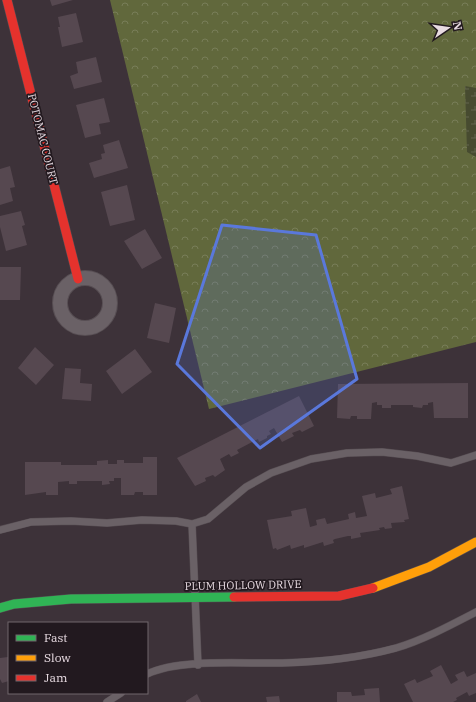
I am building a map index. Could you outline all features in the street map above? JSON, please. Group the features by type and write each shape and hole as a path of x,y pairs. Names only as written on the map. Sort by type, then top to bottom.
{"street":[{"name":"POTOMAC COURT","path":"7,0 78,279"},
{"name":"PLUM HOLLOW DRIVE","path":"0,608 14,604 71,598 339,596 377,587 429,567 476,542"}],"lane":[{"path":"0,530 31,522 71,521 106,523 142,520 192,524 208,519 246,487 271,473 311,459 348,453 382,452 417,456 452,463 476,455"},
{"path":"192,524 198,664"},
{"path":"148,674 175,666 198,664 297,662 364,655 397,647 476,612"},
{"path":"107,702 119,694"}],"highlighted area":[{"path":"222,225 316,235 357,379 260,448 177,364"}],"green space":[{"path":"110,0 476,0 476,342 209,409"},
{"path":"465,86 476,88 476,157 467,152"}],"building":[{"path":"50,0 73,0 52,6"},
{"path":"76,13 83,42 62,47 58,27 60,27 58,17"},
{"path":"96,57 102,82 74,89 70,76 78,73 76,62"},
{"path":"104,98 110,122 99,124 101,134 85,138 76,105"},
{"path":"119,140 128,168 94,178 89,163 102,159 101,154 105,153 103,145"},
{"path":"10,166 15,187 10,188 13,201 0,205 0,169"},
{"path":"127,185 135,220 110,226 101,192"},
{"path":"21,211 25,225 22,226 27,245 6,251 0,227 0,216"},
{"path":"145,229 162,258 142,269 124,241"},
{"path":"0,267 21,267 20,300 0,300"},
{"path":"155,303 176,308 169,343 147,338"},
{"path":"35,347 54,365 36,385 18,368"},
{"path":"135,349 152,372 122,394 106,371"},
{"path":"65,368 81,369 80,383 92,384 91,401 62,399"},
{"path":"468,383 468,418 434,418 433,402 428,403 428,405 423,405 422,408 413,407 413,405 391,405 391,408 382,408 382,405 377,405 377,402 372,403 371,419 357,419 357,416 351,416 350,419 337,418 338,384"},
{"path":"299,396 314,426 302,432 300,430 292,433 294,436 282,442 274,428 269,431 271,434 267,436 267,438 259,442 258,439 237,450 239,453 231,457 229,454 220,459 225,470 215,477 213,475 205,478 206,481 195,486 177,458"},
{"path":"143,457 157,457 157,495 143,495 143,492 135,492 134,495 121,495 121,478 114,478 114,481 109,481 110,484 102,485 102,481 77,481 77,484 69,484 69,481 58,482 58,495 46,495 46,492 25,495 25,462 61,462 61,465 97,465 97,461 108,460 108,464 117,464 117,460 124,460 124,463 143,463"},
{"path":"402,486 409,519 404,520 405,522 391,523 392,528 385,529 384,527 379,528 380,530 360,533 361,537 351,539 351,536 348,536 335,539 333,540 334,543 324,546 323,542 304,548 304,545 291,549 290,545 277,550 276,548 273,549 267,520 292,516 291,511 306,508 310,527 317,525 316,520 325,518 327,524 349,519 348,514 355,512 356,518 367,516 362,496 375,493 376,498 392,494 390,489"},
{"path":"8,657 8,681 2,683 0,679 0,658"},
{"path":"441,665 451,684 458,680 455,675 464,671 467,677 476,673 476,693 469,696 467,692 456,698 457,700 453,702 413,702 404,684 415,679 417,683 433,676 430,671"},
{"path":"379,688 380,702 337,702 337,692 351,692 352,696 365,695 364,689"},
{"path":"197,694 201,702 186,702 186,701"},
{"path":"279,696 280,702 267,702 266,697"}],"traffic: fast":[{"path":"0,608 14,604 71,599 234,597"}],"traffic: slow":[{"path":"373,588 429,567 476,542"}],"traffic: jam":[{"path":"7,0 78,279"},
{"path":"234,597 339,596 373,588"}]}
